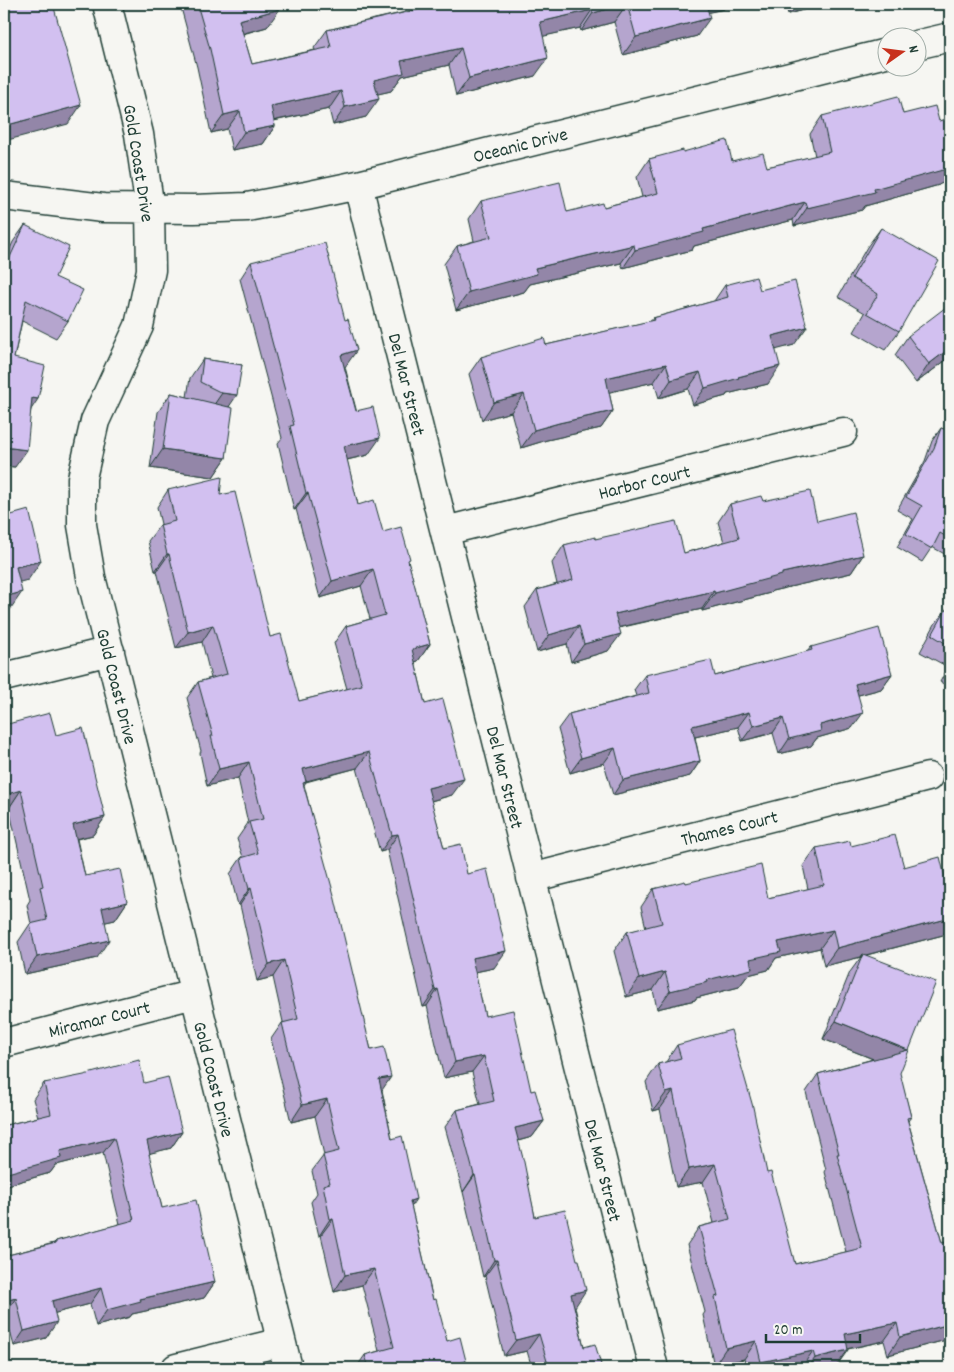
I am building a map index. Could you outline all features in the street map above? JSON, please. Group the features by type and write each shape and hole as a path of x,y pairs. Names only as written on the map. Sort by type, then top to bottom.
{"street":[{"name":"Gold Coast Drive","path":"107,4 139,134 150,209 151,270 139,326 95,421 82,478 82,525 91,577 288,1368"},
{"path":"926,43 950,37"},
{"name":"Oceanic Drive","path":"4,196 103,208 194,209 247,207 358,185 876,56"},
{"name":"Del Mar Street","path":"358,185 654,1368"},
{"name":"Harbor Court","path":"445,531 843,432"},
{"path":"4,677 110,651"},
{"name":"Thames Court","path":"531,878 928,777"},
{"name":"Miramar Court","path":"4,1043 194,994"},
{"path":"176,1368 281,1342"}],"building":[{"path":"4,4 53,4 81,105 4,126"},
{"path":"197,4 278,4 280,9 239,20 252,64 331,47 327,30 443,4 627,4 593,13 592,10 540,22 548,58 469,78 461,48 401,61 404,73 374,80 379,99 345,107 341,91 271,106 275,126 244,132 240,111 224,115 210,49"},
{"path":"627,4 706,4 710,18 636,37"},
{"path":"898,96 903,114 935,106 939,121 950,118 950,168 874,189 875,192 807,208 805,202 703,229 704,232 635,250 634,245 535,268 537,274 469,292 457,246 491,237 481,201 560,182 567,212 603,203 604,207 658,193 649,159 727,140 732,161 763,153 767,167 830,152 822,116"},
{"path":"25,225 69,247 55,277 83,290 68,321 26,300 14,358 45,366 38,399 32,398 27,450 4,447 4,270"},
{"path":"881,228 939,261 899,331 867,313 878,294 852,278"},
{"path":"325,243 345,320 348,319 357,350 341,355 356,411 373,407 380,438 344,446 358,505 374,500 383,532 401,527 430,644 412,649 425,704 443,699 464,779 428,788 444,848 461,844 467,874 487,869 506,951 472,958 485,1016 513,1010 531,1091 535,1090 544,1121 515,1128 535,1217 565,1210 586,1290 571,1294 584,1347 595,1344 602,1368 549,1368 539,1334 516,1340 457,1110 494,1101 484,1056 455,1062 438,989 435,990 398,834 392,835 369,752 303,769 306,782 303,783 334,895 371,1050 384,1047 391,1077 379,1079 392,1139 402,1136 416,1199 410,1201 433,1300 436,1299 447,1341 460,1337 466,1361 438,1368 369,1368 365,1355 394,1347 374,1269 345,1275 333,1219 330,1219 323,1185 330,1183 323,1155 339,1151 327,1099 302,1105 282,1023 298,1019 284,960 269,964 251,888 249,889 241,858 258,853 249,822 263,819 249,762 219,769 211,736 213,736 198,682 227,674 213,625 188,632 160,525 175,521 168,490 222,477 220,495 235,492 270,637 281,634 299,701 362,685 346,626 385,615 373,569 332,581 308,493 306,493 290,426 294,425 251,262"},
{"path":"756,277 760,290 795,281 807,327 772,336 780,366 705,388 700,372 671,380 666,364 606,378 613,411 534,430 524,394 494,402 481,357 544,338 546,345 654,320 653,318 728,297 725,285"},
{"path":"950,304 950,348 929,364 908,336"},
{"path":"203,359 242,365 237,395 222,393 200,382"},
{"path":"171,393 233,408 226,458 163,449"},
{"path":"941,428 950,431 950,539 940,533 932,549 906,534 922,506 906,497 934,448"},
{"path":"810,491 817,521 853,512 863,555 782,573 782,575 715,593 714,591 615,614 621,634 584,644 579,626 549,635 537,590 573,580 564,545 676,521 684,553 739,538 730,504 761,496 763,501"},
{"path":"29,510 41,561 16,567 22,592 4,597 4,517"},
{"path":"947,608 950,610 950,646 932,635"},
{"path":"879,628 892,674 855,684 863,713 820,725 821,731 789,739 783,718 753,726 749,712 692,726 700,761 623,780 615,748 581,758 569,714 649,693 645,675 711,660 715,676 812,650 811,647"},
{"path":"50,713 56,735 83,728 105,817 73,825 85,876 120,869 127,902 102,908 109,940 37,957 30,924 47,920 40,887 43,886 21,790 4,795 4,725"},
{"path":"895,835 904,867 940,857 950,897 950,918 837,948 833,930 778,942 781,952 750,959 752,969 670,991 665,972 639,979 627,932 662,923 653,889 761,865 768,898 824,885 816,848 850,841 851,846"},
{"path":"863,954 936,982 900,1073 911,1117 907,1118 942,1243 945,1242 950,1262 950,1324 900,1337 897,1323 845,1334 848,1350 815,1358 813,1351 761,1362 756,1341 726,1348 715,1297 718,1296 699,1227 730,1219 715,1164 689,1169 673,1091 666,1093 658,1064 681,1058 677,1045 731,1030 753,1107 767,1173 771,1172 795,1264 862,1248 818,1074 908,1050 836,1021"},
{"path":"139,1060 144,1083 168,1077 182,1132 147,1141 162,1208 196,1200 215,1282 140,1299 141,1301 107,1310 101,1288 52,1301 57,1322 24,1331 16,1298 4,1301 4,1239 8,1255 134,1220 114,1138 60,1151 61,1158 4,1174 4,1116 6,1125 51,1114 44,1083 84,1075"}]}
